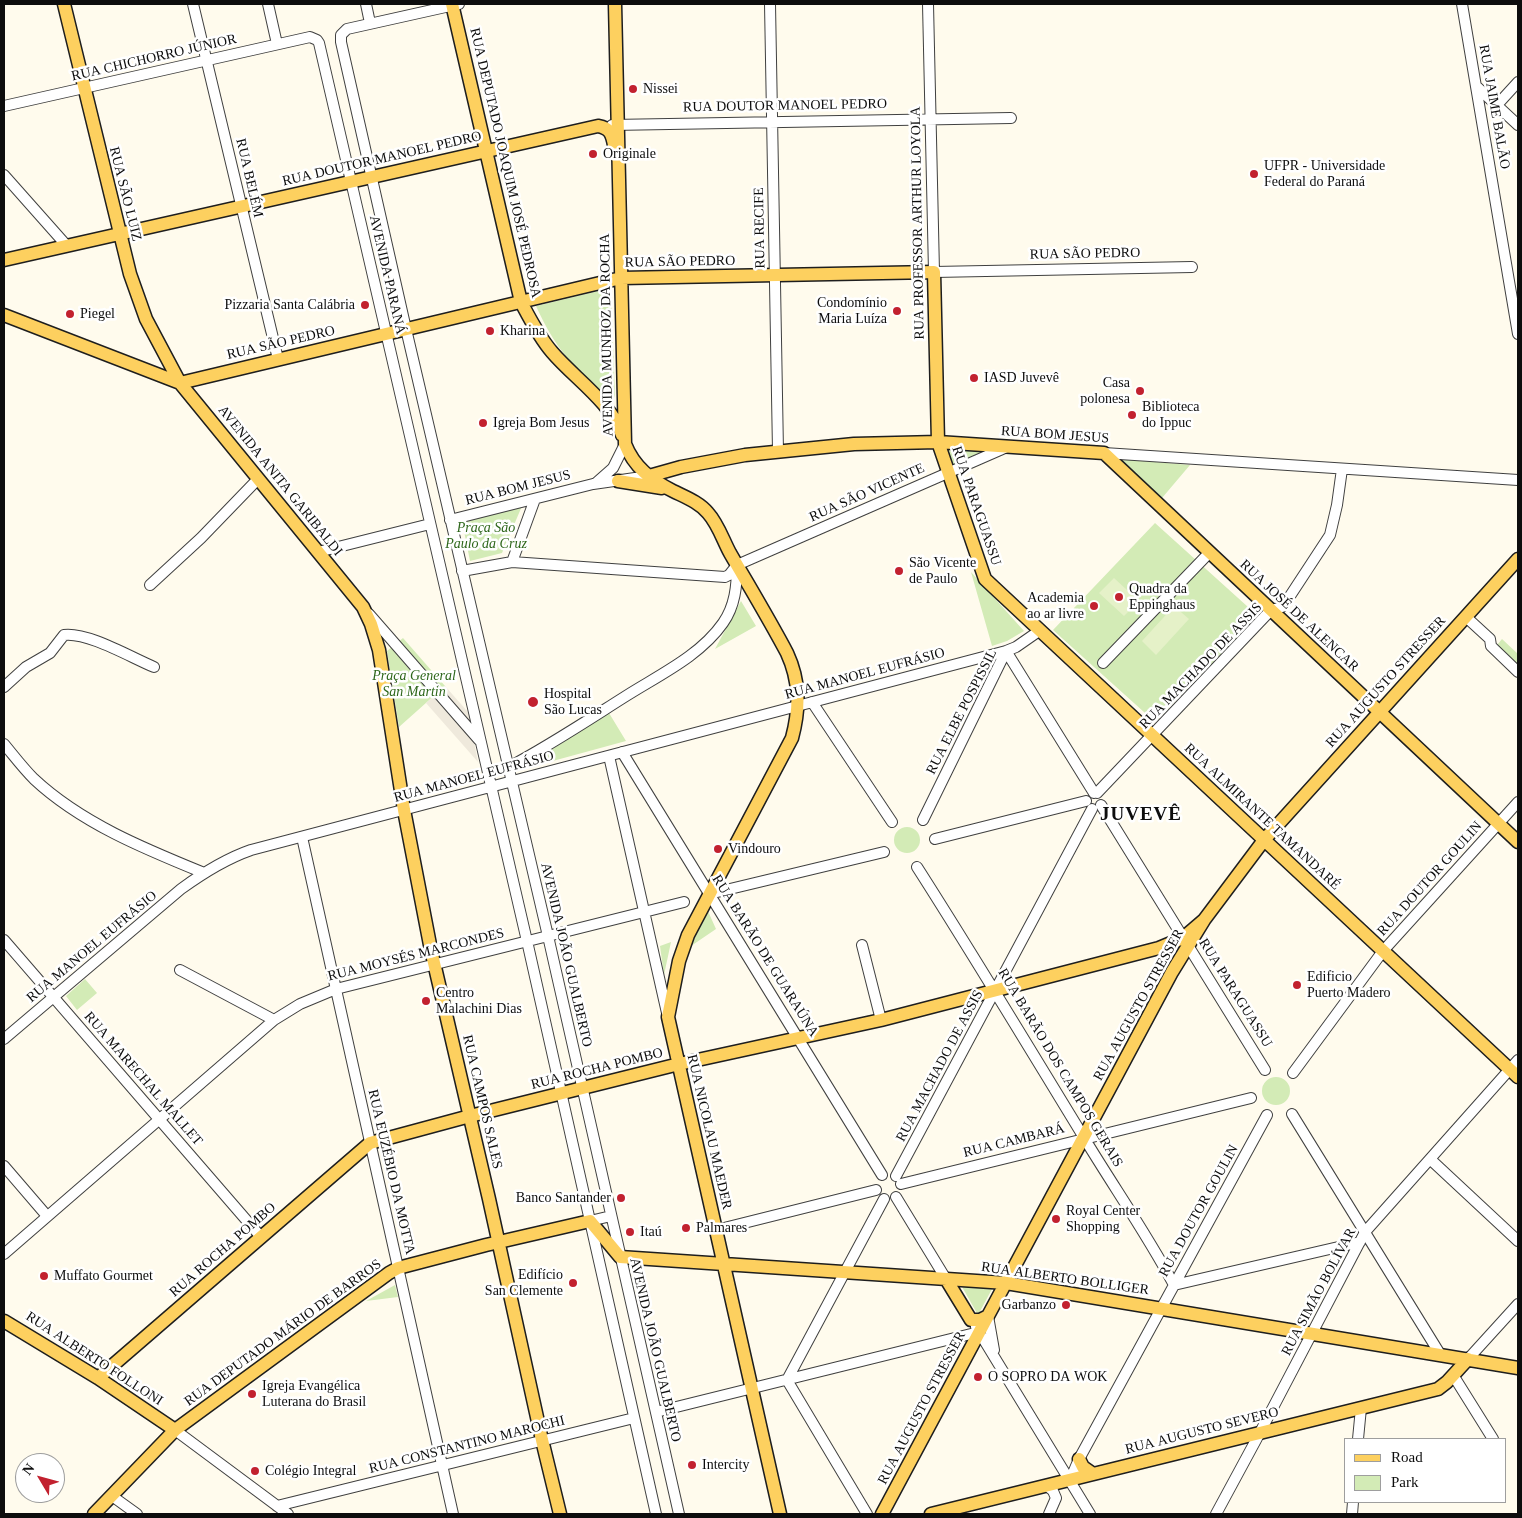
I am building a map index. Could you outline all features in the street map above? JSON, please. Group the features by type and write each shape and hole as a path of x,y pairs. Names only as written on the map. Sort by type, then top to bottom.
{"main road":[{"name":"RUA SÃO LUIZ","path":"64,4 130,274 146,319 180,383"},
{"name":"RUA DEPUTADO JOAQUIM JOSÉ PEDROSA","path":"454,4 485,151 521,302 551,351 612,416 621,432 624,444"},
{"name":"AVENIDA MUNHOZ DA ROCHA","path":"615,4 624,444 636,464 649,476 671,490 694,501 708,512 737,565"},
{"name":"RUA DOUTOR MANOEL PEDRO","path":"4,260 598,126"},
{"path":"598,126 608,129 612,136 619,178"},
{"name":"RUA SÃO PEDRO","path":"180,383 621,278 934,272"},
{"name":"RUA PROFESSOR ARTHUR LOYOLA","path":"934,272 938,442"},
{"name":"AVENIDA ANITA GARIBALDI","path":"4,315 180,383 363,607"},
{"name":"RUA BOM JESUS","path":"649,476 681,467 778,451 854,444 938,442 1104,453"},
{"name":"RUA PARAGUASSU","path":"938,442 985,579"},
{"name":"RUA JOSÉ DE ALENCAR","path":"1104,453 1518,842"},
{"path":"618,481 671,490"},
{"name":"RUA AUGUSTO STRESSER","path":"1204,920 1264,840 1518,559"},
{"path":"668,1017 679,960 692,928 788,748 795,728 798,684 791,662 737,565"},
{"name":"RUA ALMIRANTE TAMANDARÉ","path":"985,579 1383,951 1515,1069"},
{"name":"RUA CAMPOS SALES","path":"363,607 371,624 379,650 404,810 434,964 560,1514"},
{"name":"RUA ROCHA POMBO","path":"98,1378 370,1143 679,1064 881,1020 1186,942 1204,920"},
{"name":"RUA AUGUSTO STRESSER","path":"882,1514 1084,1138 1186,942"},
{"path":"1159,948 1170,956 1172,972"},
{"name":"RUA NICOLAU MAEDER","path":"668,1017 780,1514"},
{"path":"590,1221 620,1257"},
{"name":"RUA DEPUTADO MÁRIO DE BARROS","path":"94,1514 175,1430 398,1268 590,1221"},
{"name":"RUA ALBERTO BOLLIGER","path":"620,1257 1006,1283 1518,1368"},
{"path":"946,1279 972,1320"},
{"path":"953,1290 958,1284 968,1280"},
{"name":"RUA AUGUSTO STRESSER","path":"972,1320 980,1320 988,1316"},
{"name":"RUA ALBERTO FOLLONI","path":"4,1321 98,1378 175,1430"},
{"name":"RUA AUGUSTO SEVERO","path":"932,1514 1438,1389 1468,1359"},
{"path":"1079,1459 1083,1467 1093,1474"}],"street":[{"name":"RUA BELÉM","path":"193,4 278,360"},
{"path":"268,4 277,44"},
{"path":"366,4 365,25 454,4"},
{"name":"RUA RECIFE","path":"770,4 778,451"},
{"name":"RUA PROFESSOR ARTHUR LOYOLA","path":"928,4 934,272"},
{"name":"RUA JAIME BALÃO","path":"1462,4 1518,334"},
{"name":"AVENIDA PARANÁ","path":"365,25 346,29 340,37 450,520"},
{"name":"RUA CHICHORRO JÚNIOR","path":"4,106 310,37"},
{"name":"AVENIDA PARANÁ","path":"310,37 317,40 321,46 430,524"},
{"path":"1497,105 1518,82"},
{"path":"1476,86 1518,125"},
{"name":"RUA DOUTOR MANOEL PEDRO","path":"598,126 618,124 1011,118"},
{"path":"4,175 67,246"},
{"name":"RUA SÃO PEDRO","path":"934,272 1192,267"},
{"name":"RUA BOM JESUS","path":"593,484 613,468 624,444"},
{"name":"RUA SÃO VICENTE","path":"462,571 512,562 725,577 737,565 1008,447"},
{"name":"RUA BOM JESUS","path":"1104,453 1518,480"},
{"name":"RUA MACHADO DE ASSIS","path":"898,1180 995,990 1093,805 1089,794 1095,793 1270,610 1282,607 1330,535 1337,505 1342,469"},
{"name":"RUA BOM JESUS","path":"450,520 593,484 649,476"},
{"path":"150,585 206,533 258,478"},
{"path":"512,562 535,499"},
{"name":"AVENIDA JOÃO GUALBERTO","path":"450,520 548,936 590,1221 656,1514"},
{"path":"318,552 430,524"},
{"name":"AVENIDA JOÃO GUALBERTO","path":"430,524 527,941 611,1216 679,1514"},
{"path":"1103,663 1210,552"},
{"path":"508,767 683,660 705,644 724,623 732,608 737,581 737,565"},
{"name":"AVENIDA ANITA GARIBALDI","path":"363,607 480,741"},
{"path":"1466,617 1490,639 1491,646 1518,672"},
{"name":"RUA ELBE POSPISSIL","path":"924,820 1006,651 1016,647 1039,630"},
{"path":"4,687 26,667 50,653 64,635 85,636 154,667"},
{"path":"1006,651 1095,793"},
{"name":"RUA MANOEL EUFRÁSIO","path":"4,1040 181,889 204,873 237,855 1006,651"},
{"path":"812,702 892,822"},
{"path":"4,744 34,778 69,806 126,839 204,873"},
{"name":"RUA BARÃO DE GUARAÚNA","path":"622,752 882,1175"},
{"path":"533,753 531,764 540,774"},
{"name":"RUA NICOLAU MAEDER","path":"609,756 668,1017"},
{"path":"614,779 624,769 633,770"},
{"name":"RUA PARAGUASSU","path":"1095,793 1102,798 1093,805 1186,942 1265,1070"},
{"name":"RUA DOUTOR GOULIN","path":"1293,1073 1383,951 1518,802"},
{"path":"935,839 1093,805"},
{"name":"RUA EUZÉBIO DA MOTTA","path":"302,837 453,1514"},
{"path":"709,894 884,852"},
{"name":"RUA BARÃO DOS CAMPOS GERAIS","path":"917,867 1157,1253 1174,1285"},
{"name":"RUA MOYSÉS MARCONDES","path":"4,1254 274,1020 300,1004 336,989 684,902"},
{"name":"RUA MARECHAL MALLET","path":"4,940 261,1237"},
{"path":"862,944 881,1020"},
{"path":"180,970 274,1020"},
{"name":"RUA SIMÃO BOLÍVAR","path":"1216,1514 1365,1232 1430,1158 1515,1069"},
{"name":"RUA CAMBARÁ","path":"898,1180 1251,1098"},
{"path":"1292,1114 1440,1354"},
{"name":"RUA DOUTOR GOULIN","path":"1070,1480 1079,1459 1267,1115"},
{"path":"1430,1158 1518,1241"},
{"path":"4,1166 47,1216"},
{"path":"889,1174 898,1180 900,1191 896,1197 884,1199 880,1197 876,1190 876,1183 882,1175 889,1174"},
{"path":"716,1230 876,1190"},
{"path":"896,1197 946,1279"},
{"path":"787,1380 884,1199"},
{"name":"RUA DEPUTADO MÁRIO DE BARROS","path":"590,1221 611,1216"},
{"path":"1174,1285 1360,1242"},
{"path":"1468,1359 1518,1304"},
{"path":"988,1316 992,1344 1004,1373"},
{"path":"972,1320 1090,1514"},
{"path":"656,1412 979,1332"},
{"path":"1453,1375 1492,1438"},
{"path":"787,1380 867,1514"},
{"path":"1358,1438 1361,1408"},
{"name":"RUA CONSTANTINO MAROCHI","path":"277,1506 634,1418"},
{"name":"RUA ALBERTO FOLLONI","path":"175,1430 288,1514"},
{"path":"1047,1486 1053,1491 1056,1498 1049,1514"},
{"path":"112,1496 137,1514"}],"green space":[{"path":"611,288 615,395 610,400 594,387 566,356 550,334 536,306"},
{"path":"942,446 992,449 950,467"},
{"path":"1120,459 1190,465 1162,498"},
{"name":"Praça São Paulo da Cruz","path":"522,506 502,553 470,561 462,521"},
{"path":"1155,523 1258,616 1155,722 1053,630"},
{"path":"971,572 1024,631 1007,641 992,646"},
{"name":"Quadra da Eppinghaus","path":"1114,578 1139,601 1124,616 1099,593"},
{"path":"741,601 756,626 715,649"},
{"path":"1174,606 1189,619 1156,655 1142,641"},
{"name":"Praça General San Martin","path":"403,638 445,686 399,727 387,651"},
{"path":"1502,639 1518,654 1518,674 1493,650"},
{"path":"609,713 626,741 549,762 546,753"},
{"path":"907,827 917,830 920,840 917,850 907,853 897,850 894,840 897,830"},
{"path":"707,909 716,929 691,946"},
{"path":"671,942 664,975 660,946"},
{"path":"85,979 97,993 77,1010 66,996"},
{"path":"1276,1077 1286,1081 1290,1091 1286,1101 1276,1105 1266,1101 1262,1091 1266,1081"},
{"path":"395,1285 398,1297 366,1301"},
{"path":"961,1285 992,1289 978,1315"}],"shaded area":[{"path":"445,686 468,712 478,762 426,703"}],"place":[{"name":"Nissei","path":"633,89"},
{"name":"Originale","path":"593,154"},
{"name":"UFPR - Universidade Federal do Paraná","path":"1254,174"},
{"name":"Pizzaria Santa Calábria","path":"365,305"},
{"name":"Condomínio Maria Luíza","path":"897,311"},
{"name":"Piegel","path":"70,314"},
{"name":"Kharina","path":"490,331"},
{"name":"IASD Juvevê","path":"974,378"},
{"name":"Casa polonesa","path":"1140,391"},
{"name":"Biblioteca do Ippuc","path":"1132,415"},
{"name":"Igreja Bom Jesus","path":"483,423"},
{"name":"São Vicente de Paulo","path":"899,571"},
{"name":"Quadra da Eppinghaus","path":"1119,597"},
{"name":"Academia ao ar livre","path":"1094,606"},
{"name":"Hospital São Lucas","path":"533,702"},
{"name":"Vindouro","path":"718,849"},
{"name":"Edificio Puerto Madero","path":"1297,985"},
{"name":"Centro Malachini Dias","path":"426,1001"},
{"name":"Banco Santander","path":"621,1198"},
{"name":"Royal Center Shopping","path":"1056,1219"},
{"name":"Palmares","path":"686,1228"},
{"name":"Itaú","path":"630,1232"},
{"name":"Muffato Gourmet","path":"44,1276"},
{"name":"Edifício San Clemente","path":"573,1283"},
{"name":"Garbanzo","path":"1066,1305"},
{"name":"O SOPRO DA WOK","path":"978,1377"},
{"name":"Igreja Evangélica Luterana do Brasil","path":"252,1394"},
{"name":"Intercity","path":"692,1465"},
{"name":"Colégio Integral","path":"255,1471"}],"district":[{"name":"JUVEVÊ","path":"1141,815"}]}
